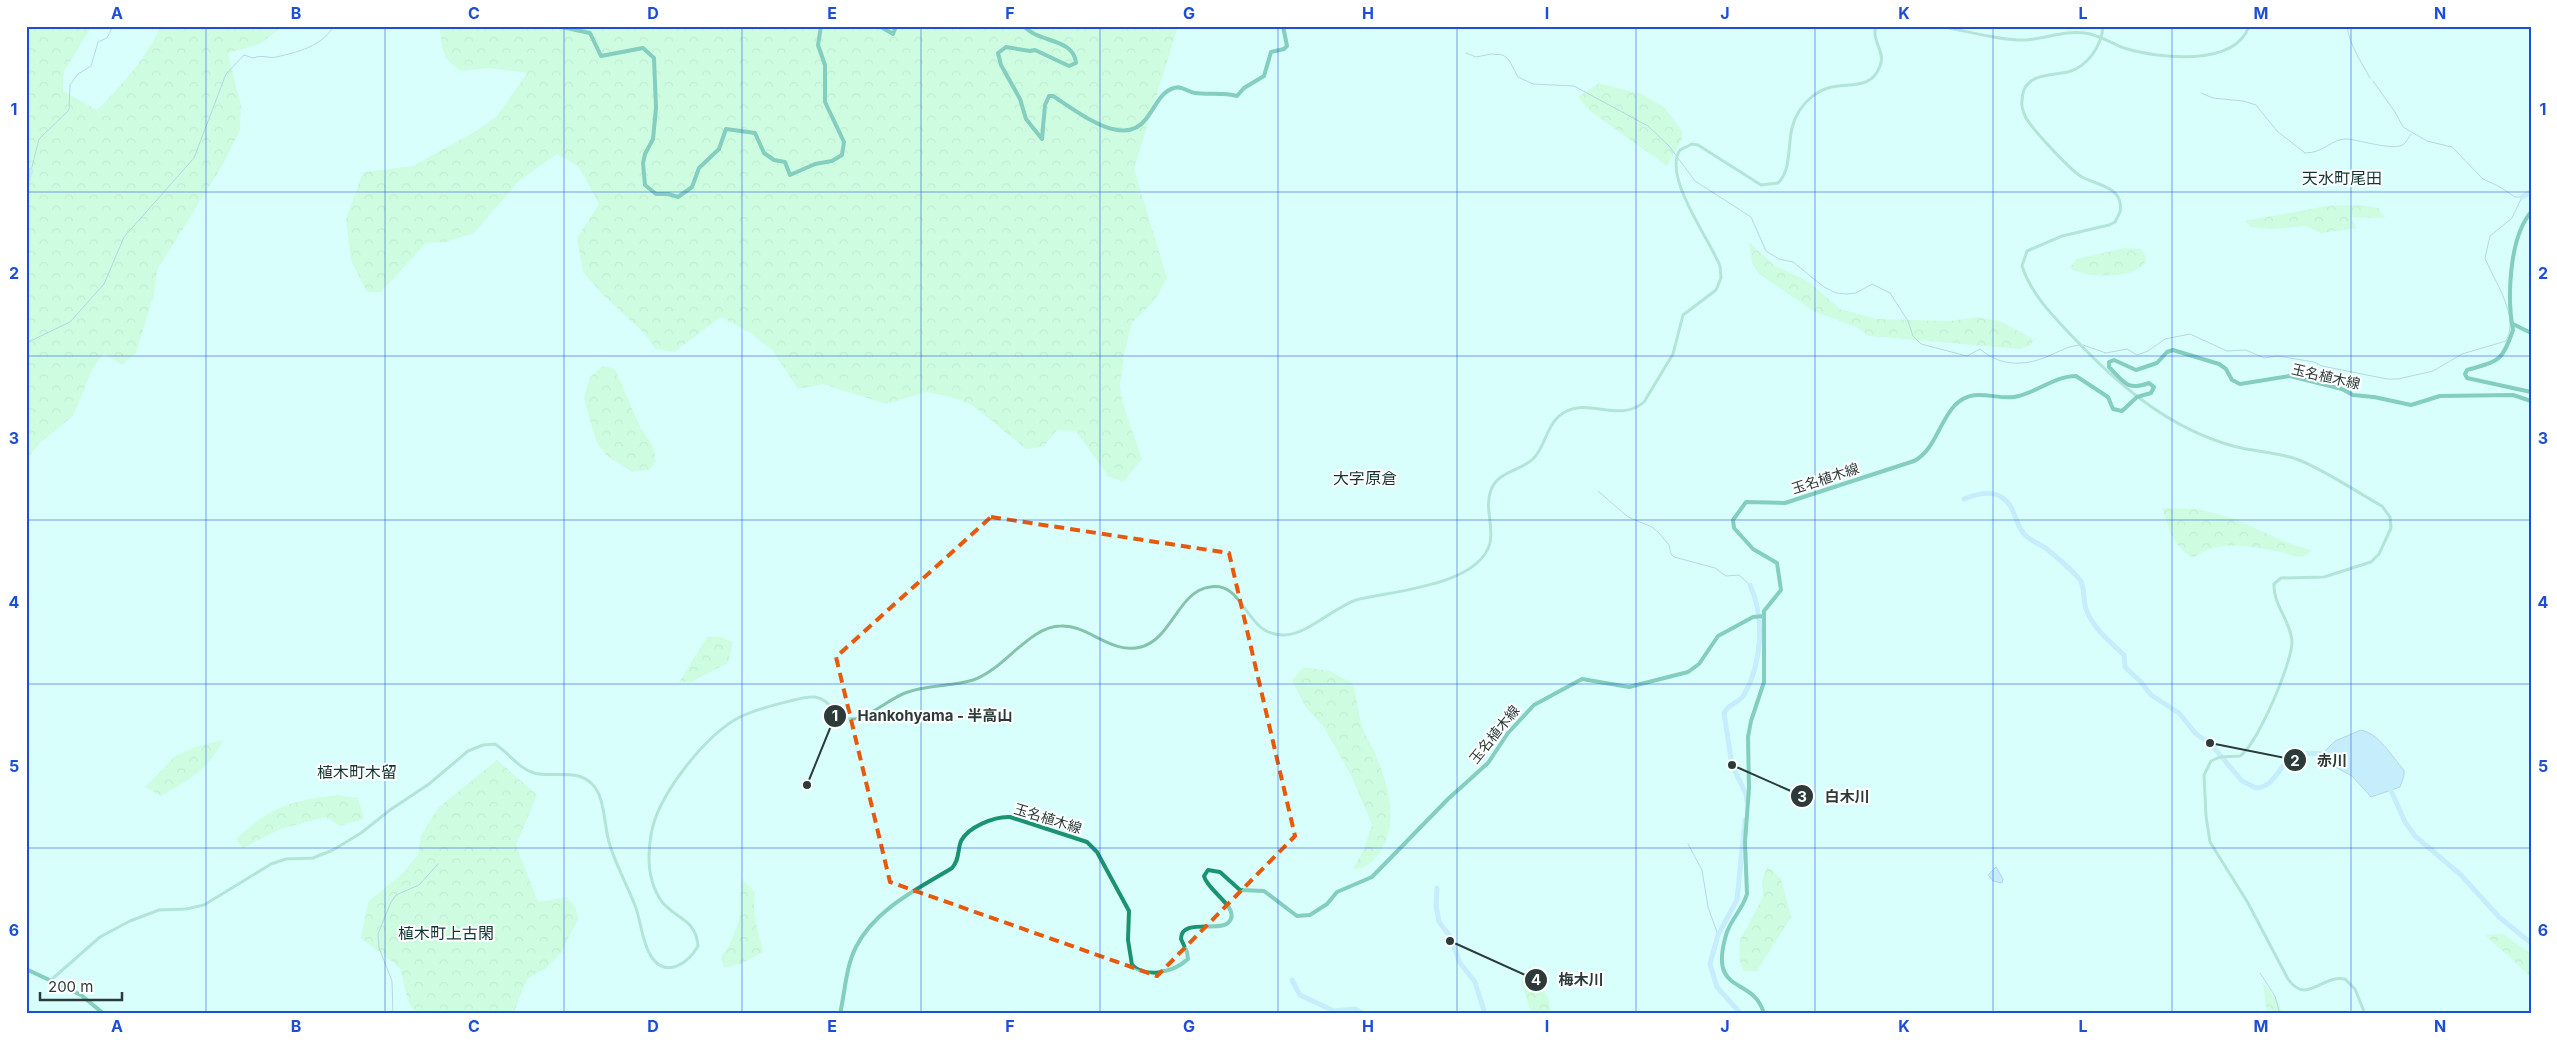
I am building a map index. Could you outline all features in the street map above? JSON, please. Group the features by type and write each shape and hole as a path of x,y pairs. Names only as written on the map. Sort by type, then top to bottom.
{"main road":[{"path":"557,26 590,33 601,56 643,48 654,58 656,108 652,139 643,163 645,184 656,194 668,194 678,197 692,187 699,168 719,149 726,129 755,133 764,153 774,160 785,162 790,175 815,164 832,161 842,155 844,142 826,102 826,65 818,45 820,26"},
{"path":"869,26 881,27 893,34 896,26"},
{"path":"1024,26 1034,36 1067,46 1072,50 1076,59 1076,63 1069,66 1035,50 1030,52 1006,47 998,53 1001,65 1020,100 1026,119 1042,139 1044,105 1049,96 1053,96 1085,118 1119,131 1141,124 1165,92 1174,87 1182,87 1193,93 1236,96 1244,88 1264,76 1271,52 1284,49 1287,46 1283,26"},
{"path":"2531,212 2522,225 2514,251 2511,283 2513,330 2500,358 2491,365 2467,370 2466,376 2531,392"},
{"path":"2512,324 2531,333"},
{"name":"玉名植木線","path":"840,1014 851,961 860,940 886,909 952,868 958,859 962,840 972,828 1002,817 1010,817 1086,842 1097,852 1129,911 1128,940 1132,965 1142,972 1161,972 1188,959 1181,939 1184,931 1192,928 1221,926 1231,918 1231,909 1228,904 1206,885 1204,876 1208,870 1220,872 1240,890 1264,891 1297,916 1310,915 1327,904 1337,892 1372,877 1448,799 1488,763 1508,733 1534,705 1582,679 1629,687 1688,672 1699,664 1718,636 1759,616 1781,590 1779,568 1774,561 1753,549 1734,528 1733,520 1746,502 1785,503 1914,461 1926,452 1955,405 1976,395 2015,397 2072,376 2081,379 2108,397 2111,407 2118,411 2124,410 2137,397 2152,392 2153,384 2148,383 2136,388 2129,385 2109,367 2109,362 2114,360 2132,370 2138,370 2157,363 2167,352 2173,350 2222,366 2232,380 2240,384 2290,376 2336,388 2353,395 2411,405 2440,396 2513,395 2531,401"},
{"path":"1759,616 1765,672 1748,737 1749,788 1745,842 1747,894 1745,902 1728,930 1721,963 1724,974 1755,998 1764,1014"},
{"path":"26,969 81,995 104,1014"}],"street":[{"path":"52,980 100,937 130,921 160,910 186,909 204,905 270,864 286,859 313,858 333,850 361,833 390,810 429,784 468,751 483,745 495,744 518,764 534,773 578,776 593,784 600,798 609,843 636,909 653,959 662,965 673,967 684,964 698,946 697,936 691,926 664,903 655,889 649,872 651,833 660,809 687,765 704,745 740,716 780,703 817,697 826,700 842,717 857,718 893,698 918,688 963,683 979,678 1050,627 1070,626 1122,648 1144,646 1163,632 1194,595 1208,587 1224,588 1235,594 1250,618 1262,629 1286,635 1301,631 1344,604 1438,584 1453,579 1480,559 1488,549 1491,536 1490,491 1498,480 1531,460 1540,449 1553,423 1565,412 1588,406 1617,412 1633,410 1639,407 1644,402 1673,354 1683,315 1716,290 1721,278 1720,266 1693,218 1683,193 1676,160 1680,150 1686,145 1698,145 1761,185 1778,183 1785,175 1791,129 1802,107 1818,92 1834,86 1860,86 1868,82 1878,72 1882,57 1874,37 1876,26"},
{"path":"1938,26 1958,28 2014,40 2076,32 2101,37 2124,48 2195,57 2212,54 2236,44 2242,39 2250,26"},
{"path":"2103,26 2097,48 2081,66 2070,71 2046,74 2033,79 2024,89 2021,102 2029,122 2068,164 2083,177 2112,190 2120,201 2120,212 2115,222 2109,226 2074,232 2035,246 2024,257 2022,266 2028,279 2049,311 2068,332 2090,355 2137,397 2178,422 2223,443 2287,456 2307,464 2382,506 2390,517 2391,528 2387,540 2379,554 2366,564 2320,578 2281,578 2274,584 2274,596 2291,635 2289,658 2260,731 2251,745 2240,756 2220,757 2211,760 2204,775 2207,825 2212,846 2248,903 2288,979 2296,987 2305,990 2315,988 2330,980 2345,979 2355,989 2365,1014"}],"highlighted area":[{"path":"991,517 1229,553 1295,836 1157,976 890,882 836,657"}],"green space":[{"path":"26,26 92,26 64,71 63,91 97,110 133,71 161,26 283,26 260,44 228,53 241,106 240,130 222,166 157,270 154,294 136,353 122,365 104,353 93,368 73,416 40,443 26,460"},
{"path":"443,26 1178,26 1134,169 1167,278 1155,300 1132,323 1124,354 1120,385 1122,401 1142,459 1123,482 1108,476 1076,431 1057,430 1043,447 1026,449 972,405 951,397 926,392 886,404 823,384 798,389 773,351 749,332 721,317 674,352 656,349 644,333 602,294 583,272 577,238 599,204 579,167 557,154 519,181 474,233 446,242 426,243 381,292 367,292 351,261 346,219 363,172 413,166 476,131 497,116 527,73 488,68 461,71 444,54 440,30"},
{"path":"1599,83 1641,94 1664,107 1682,131 1682,139 1667,166 1590,111 1578,97"},
{"path":"2361,205 2378,208 2385,218 2351,217 2357,228 2321,233 2306,226 2270,229 2251,227 2245,221 2326,206"},
{"path":"1749,242 1775,266 1808,281 1840,309 1877,319 1950,321 1977,317 2000,321 2033,339 2032,344 2021,349 1869,336 1856,327 1815,312 1759,274 1752,263"},
{"path":"2124,248 2141,249 2146,258 2143,266 2134,271 2107,276 2092,275 2070,268 2076,259"},
{"path":"603,366 615,369 640,427 653,446 656,461 649,470 632,472 606,455 596,441 584,398 590,377"},
{"path":"2162,508 2199,509 2235,519 2281,540 2312,551 2302,557 2261,548 2232,546 2218,547 2205,551 2194,558 2176,543"},
{"path":"707,637 721,637 733,642 728,663 691,682 679,682"},
{"path":"1303,667 1330,671 1353,684 1360,720 1374,750 1388,791 1391,817 1385,843 1378,855 1364,867 1353,869 1364,849 1372,825 1351,775 1323,726 1305,706 1292,680"},
{"path":"223,740 204,767 181,784 161,796 145,787 175,756 195,747"},
{"path":"497,760 537,795 516,845 538,902 567,897 575,906 578,919 561,953 546,968 527,979 513,1014 415,1014 408,1001 400,968 361,938 368,902 403,873 418,855 421,835 438,808"},
{"path":"338,795 358,798 364,819 340,826 326,817 280,829 243,848 236,839 260,819 282,807 307,800"},
{"path":"1767,866 1781,879 1791,917 1757,971 1744,971 1739,959 1740,940 1763,897 1762,881"},
{"path":"741,878 755,892 755,916 763,952 743,963 724,968 721,956 729,946 740,918"},
{"path":"2503,934 2531,954 2531,977 2485,935"},
{"path":"1530,965 1549,1000 1551,1014 1531,1014 1521,980"},
{"path":"2263,984 2276,998 2283,1014 2267,1014"}],"water":[{"path":"2361,730 2368,732 2380,741 2404,770 2400,787 2371,797 2352,776 2326,762 2324,752 2335,741"},
{"path":"1996,867 2003,879 2002,883 1993,881 1988,875"}],"waterway":[{"path":"31,171 39,139 69,110 70,85 78,74 91,66 98,42 107,38 113,26"},
{"path":"26,343 70,322 104,284 124,237 194,158 226,74 244,55 253,58 260,56 273,57 301,51 323,39 334,26"},
{"path":"2347,26 2353,47 2370,78"},
{"path":"1466,53 1476,57 1491,54 1503,55 1509,60 1518,77 1533,84 1574,86 1648,126 1669,146 1695,181 1751,217 1766,251 1779,259 1793,262 1824,287 1836,293 1856,293 1872,284 1890,293 1908,321 1913,336 1921,344 1967,356 1980,349 1997,359 2015,363 2034,361 2079,345"},
{"path":"2083,345 2106,353 2127,349 2137,355 2148,351 2165,339 2190,334 2227,351 2246,350 2264,358 2277,356 2314,362 2322,366 2387,379 2398,379 2433,371 2462,354 2506,341 2510,321 2508,310 2485,258 2490,236 2512,218 2522,197 2515,197 2483,179 2452,147 2427,141 2403,127 2373,81"},
{"path":"2201,93 2213,98 2243,101 2256,105 2277,131 2305,153 2317,151 2336,141 2346,139 2385,146 2399,146 2404,144 2411,134"},
{"path":"26,169 31,171 26,184"},
{"path":"2522,197 2531,192"},
{"path":"1598,491 1628,517 1652,527 1659,533 1669,545 1671,554 1674,557 1715,568 1726,576 1739,575 1750,585"},
{"path":"1964,499 1977,495 1992,494 2006,500 2021,531 2048,550 2081,581 2085,606 2092,622 2124,655 2125,667 2142,683 2151,695 2179,713 2196,734 2210,743 2242,781 2256,788 2263,786 2274,778 2286,762 2298,755 2306,753 2330,755"},
{"path":"1747,802 1746,794 1732,765 1724,713 1744,695 1755,669 1758,655 1758,612 1750,585"},
{"path":"2389,786 2405,822 2415,836 2461,875 2499,917 2531,943"},
{"path":"1741,1014 1717,987 1710,964 1718,935 1737,900 1745,820"},
{"path":"1688,844 1702,870 1708,907 1718,935"},
{"path":"393,1014 392,981 379,948 378,934 391,902 396,895 419,885 438,864"},
{"path":"1437,888 1436,906 1439,922 1450,936 1460,963 1475,982 1485,1014"},
{"path":"2260,973 2275,996 2280,1014"},
{"path":"1292,980 1300,995 1334,1011 1355,1009 1364,1014"}],"place":[{"name":"赤川","path":"2210,743"},
{"name":"白木川","path":"1732,765"},
{"name":"Hankohyama - 半高山","path":"807,785"},
{"name":"梅木川","path":"1450,941"}],"district":[{"name":"天水町尾田","path":"2342,178"},
{"name":"大字原倉","path":"1365,478"},
{"name":"植木町木留","path":"357,772"},
{"name":"植木町上古閑","path":"446,933"}]}
